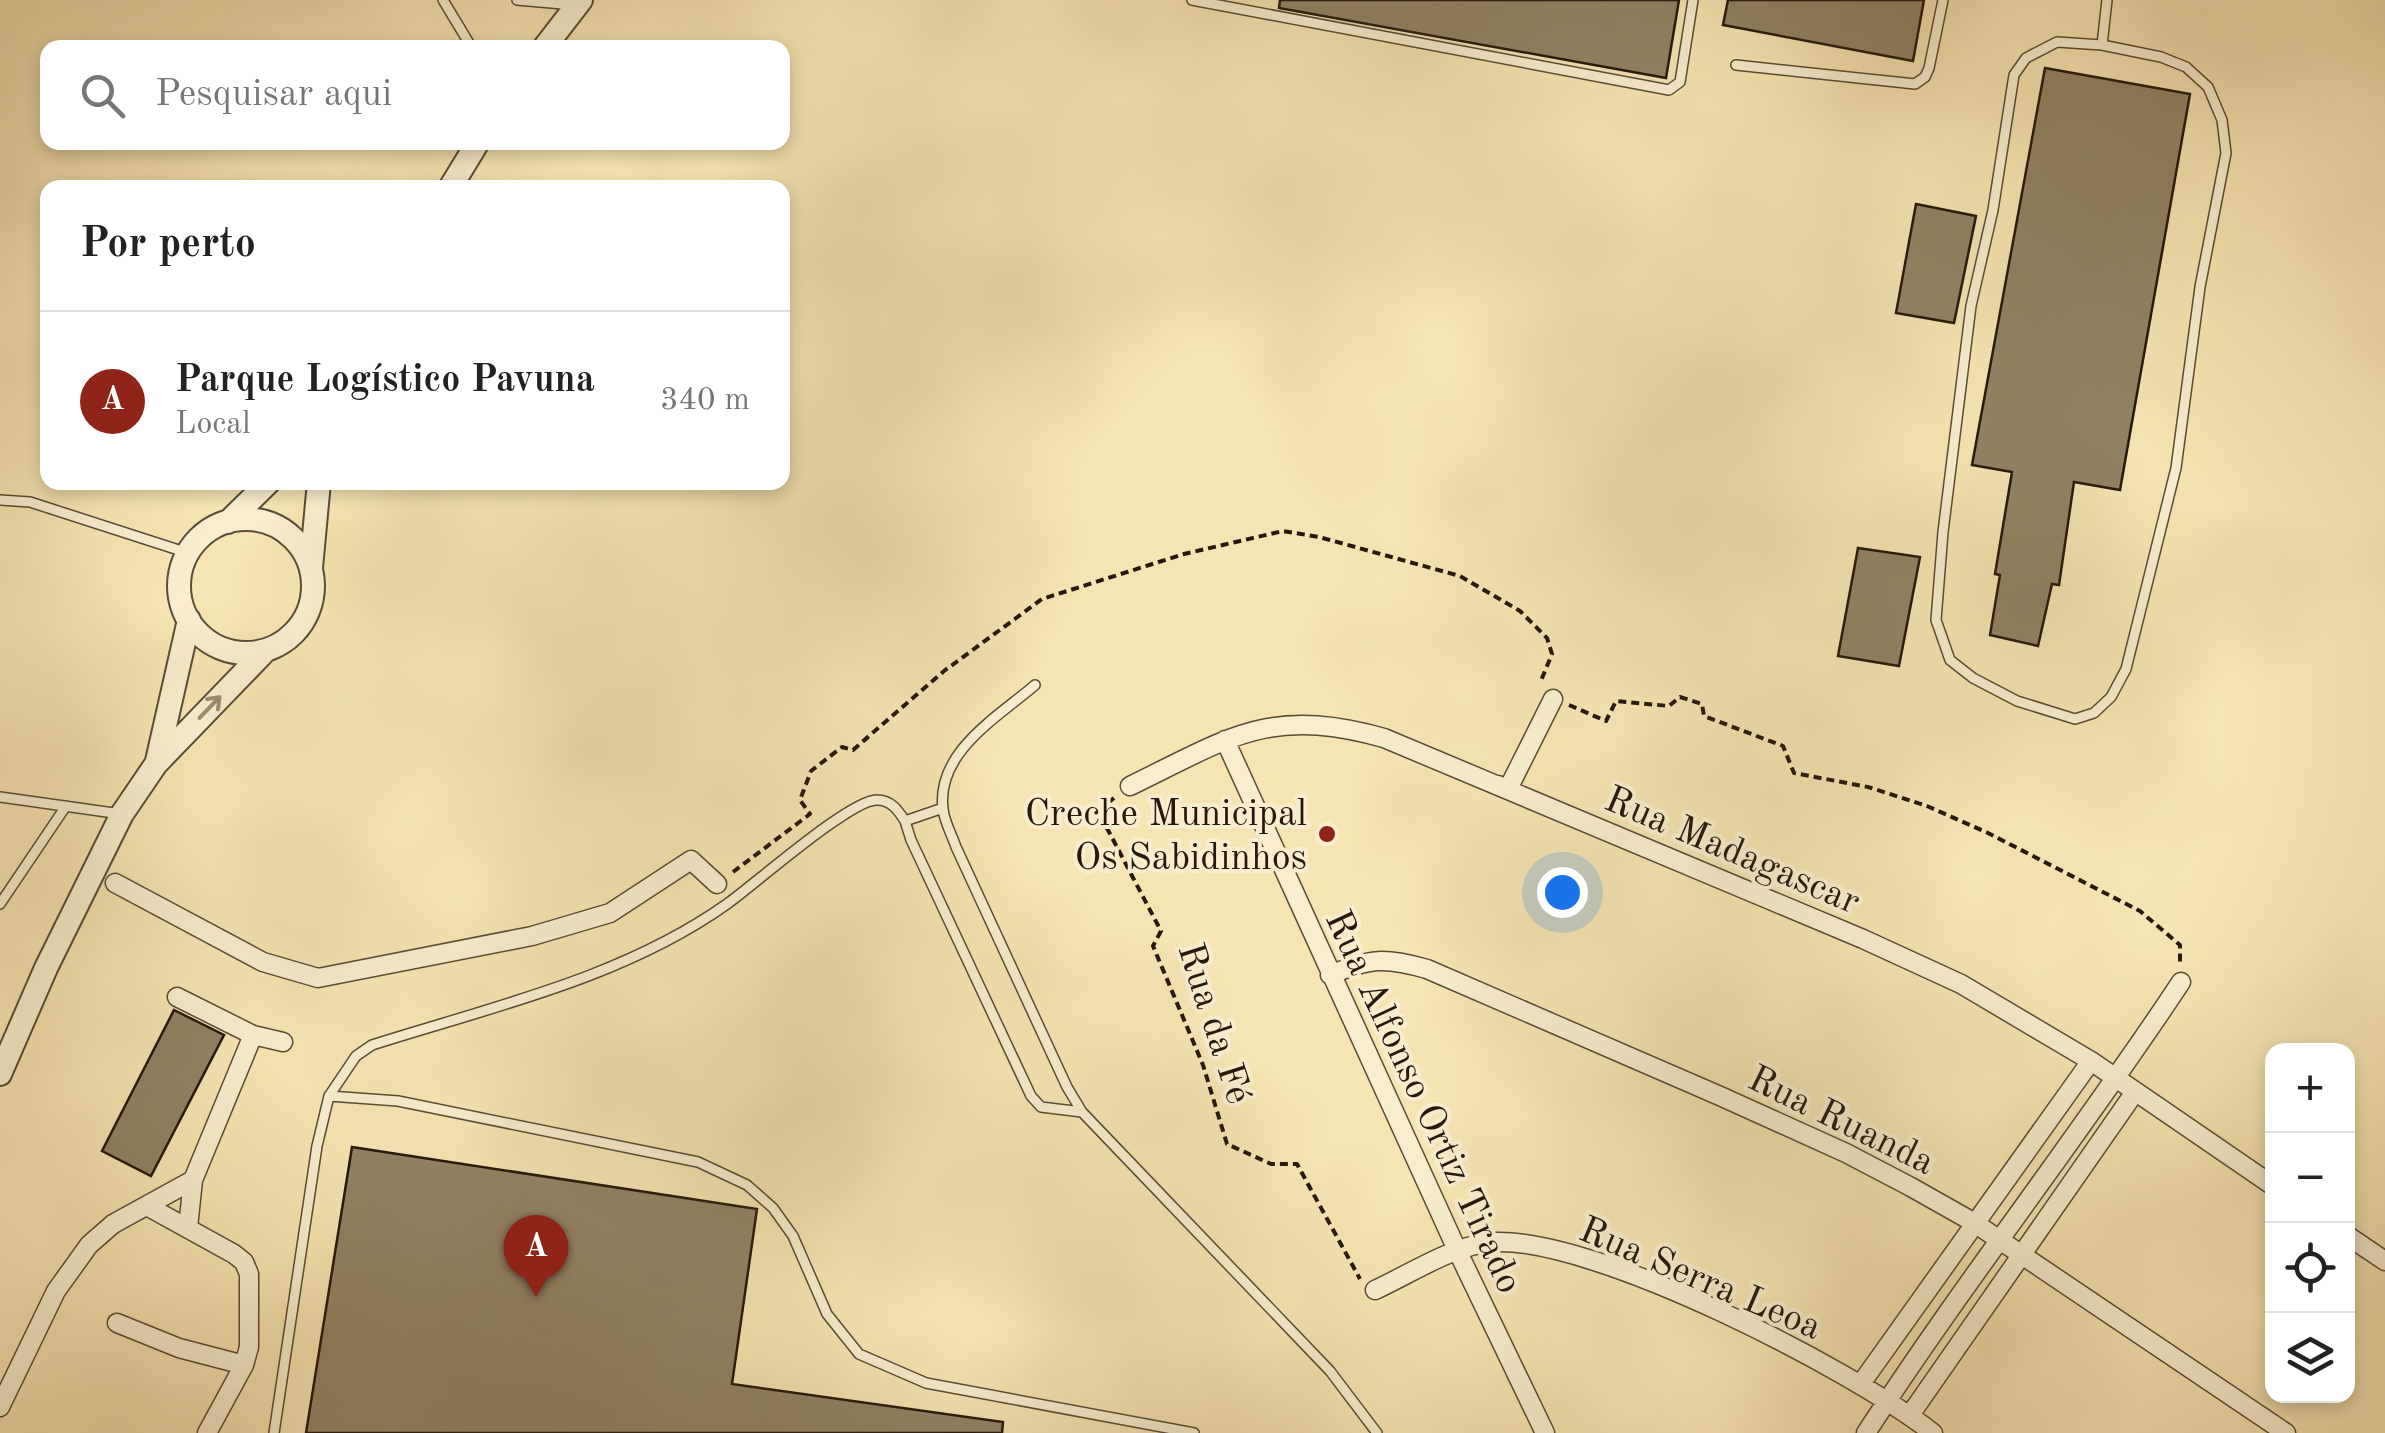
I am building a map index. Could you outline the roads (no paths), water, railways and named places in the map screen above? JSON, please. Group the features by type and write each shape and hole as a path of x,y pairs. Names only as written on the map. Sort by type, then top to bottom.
{"street":[{"path":"550,40 579,2"},
{"path":"455,180 473,150"},
{"path":"261,490 228,522 198,540 188,554 179,587 189,620 200,634 230,651 265,650"},
{"path":"0,1074 46,968 122,814 156,764 265,650 295,633 305,618 314,585 311,568 318,490"},
{"path":"228,522 245,519 279,527 293,538 311,568"},
{"path":"156,764 189,620"},
{"path":"1502,787 1554,699"},
{"name":"Rua Madagascar","path":"1130,786 1225,740 1270,725 1322,724 1384,738 1928,969 2022,1018 2091,1061 2265,1180"},
{"name":"Rua Alfonso Ortiz Tirado","path":"1225,740 1330,976 1545,1433"},
{"path":"115,883 263,962 318,978 532,936 610,912 690,860 717,884"},
{"name":"Rua Ruanda","path":"1330,976 1360,962 1382,959 1426,969 1846,1153 1973,1222 2286,1433"},
{"path":"1866,1433 2181,982"},
{"path":"177,997 253,1034 283,1042"},
{"path":"188,1228 192,1180 253,1034"},
{"path":"1860,1385 2091,1061"},
{"path":"1910,1415 2135,1092"},
{"path":"0,1406 56,1290 88,1245 113,1224 192,1180"},
{"path":"147,1206 234,1254 244,1262 249,1274 250,1335 244,1365 206,1433"},
{"path":"2355,1241 2385,1261"},
{"name":"Rua Serra Leoa","path":"1376,1290 1472,1245 1498,1242 1545,1246 1590,1260 1727,1317 1860,1385 1933,1433"},
{"path":"117,1324 180,1348 244,1365"}],"lane":[{"path":"443,0 467,40"},
{"path":"517,0 579,2"},
{"path":"1192,0 1668,90 1680,82 1693,0"},
{"path":"1736,64 1916,84 1926,77 1929,68 1942,0"},
{"path":"2102,46 2107,0"},
{"path":"2057,42 2102,46 2161,56 2186,67 2208,87 2222,120 2226,153 2200,287 2176,468 2126,669 2111,697 2094,713 2075,719 2017,701 1972,678 1950,660 1936,620 1943,532 1972,306 2014,75 2026,58 2044,46 2057,42"},
{"path":"0,500 30,502 188,554"},
{"path":"1035,686 953,760 943,808 956,847 1082,1112 1330,1371 1376,1433"},
{"path":"0,797 122,814"},
{"path":"274,1433 328,1096 356,1056 372,1045 612,966 692,930 853,806 881,799 896,806 1031,1096 1041,1106 1082,1112"},
{"path":"0,904 66,806"},
{"path":"906,821 943,808"},
{"path":"328,1096 398,1101 698,1162 748,1185 773,1208 793,1236 827,1314 859,1354 926,1383 1194,1433"}],"place":[{"name":"Creche Municipal Os Sabidinhos","path":"1327,834"},
{"name":"Parque Logístico Pavuna","path":"536,1297"}]}
